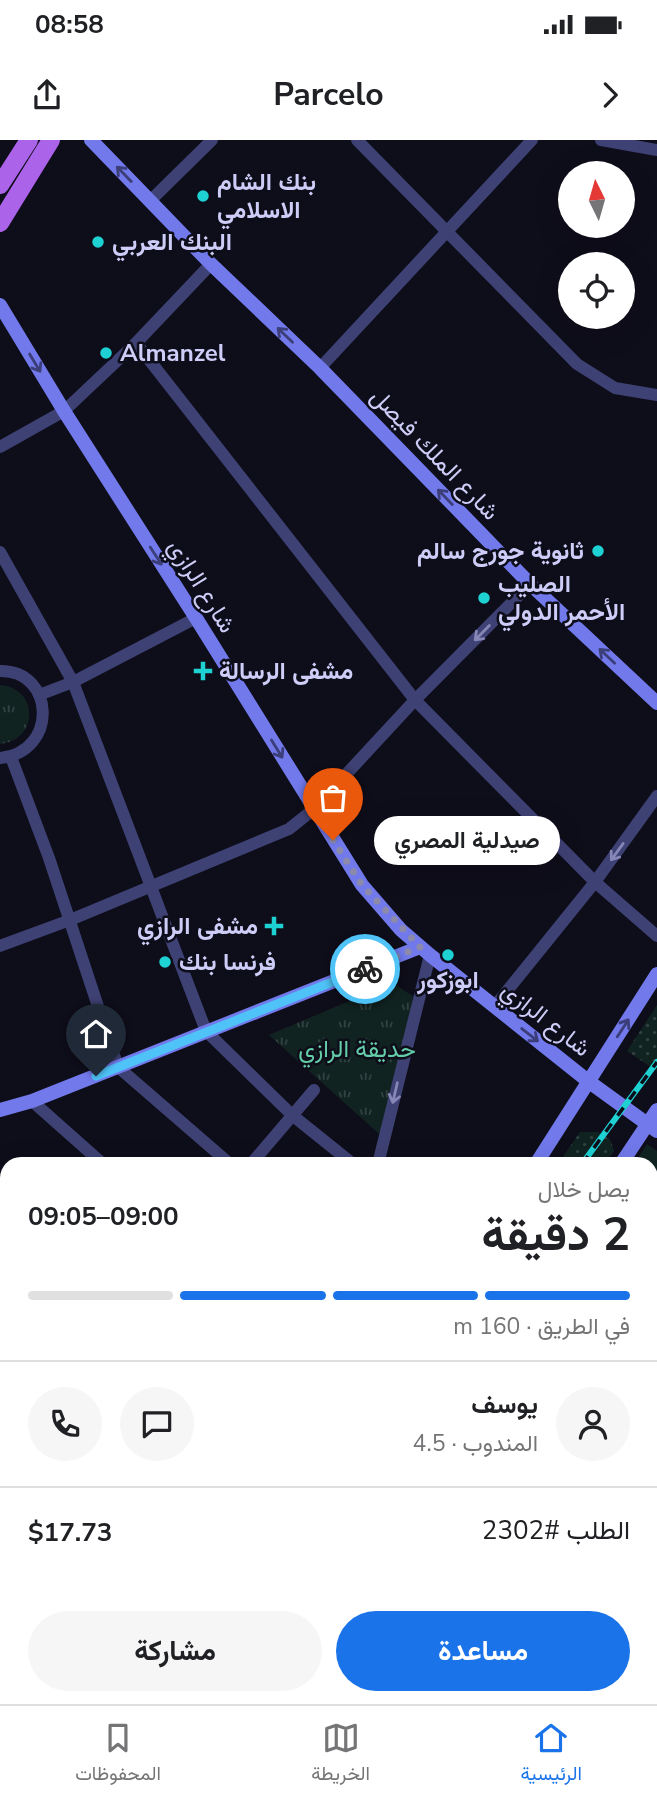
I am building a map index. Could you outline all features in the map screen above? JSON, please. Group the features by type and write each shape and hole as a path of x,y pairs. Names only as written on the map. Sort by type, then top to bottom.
{"main road":[{"path":"0,185 29,140"},
{"path":"0,223 51,140"},
{"name":"شارع الملك فيصل","path":"92,140 211,264 320,368 530,584 657,703"},
{"name":"شارع الرازي","path":"0,305 362,885 425,951 589,1081 652,1127"},
{"path":"0,1110 32,1101 206,1031 425,951"},
{"path":"540,1157 657,974"},
{"path":"627,1157 652,1127 657,1111"}],"street":[{"path":"150,201 212,140"},
{"path":"357,140 577,364 615,388 657,395"},
{"path":"320,368 532,140"},
{"path":"601,140 657,150"},
{"path":"0,447 64,411 136,343 211,264"},
{"path":"136,343 415,700 595,882 657,936"},
{"path":"0,552 73,681 149,887 206,1031 292,1115 345,1157"},
{"path":"0,946 70,920 289,829 314,808 415,700 530,584"},
{"path":"39,695 73,681 196,618"},
{"path":"0,671 19,675 31,683 39,695 44,712 36,740 25,750 6,757 49,858 118,1067 222,1157"},
{"path":"494,1007 595,882 657,796"},
{"path":"380,1157 425,951"},
{"path":"257,1157 314,1090"},
{"path":"32,1101 95,1157"}],"green space":[{"path":"0,685 13,688 22,695 29,714 22,734 0,744"},
{"name":"حديقة الرازي","path":"392,983 413,996 387,1141 269,1035"},
{"path":"657,1005 657,1071 627,1051"},
{"path":"580,1132 598,1132 610,1139 614,1151 610,1157 563,1157"},
{"path":"647,1144 657,1151 657,1157 639,1157"}],"railway":[{"path":"587,1157 657,1062"}],"way so far":[{"path":"333,840 362,885 401,930 420,947 365,969"}],"place":[{"name":"بنك الشام الاسلامي","path":"203,196"},
{"name":"البنك العربي","path":"98,242"},
{"name":"Almanzel","path":"106,353"},
{"name":"ثانوية جورج سالم","path":"598,551"},
{"name":"الصليب الأحمر الدولي","path":"484,598"},
{"name":"مشفى الرسالة","path":"203,671"},
{"name":"صيدلية المصري","path":"333,840"},
{"name":"مشفى الرازي","path":"274,926"},
{"name":"ابوزكور","path":"448,955"},
{"name":"فرنسا بنك","path":"165,962"}],"route":[{"path":"96,1076 365,969"}]}
